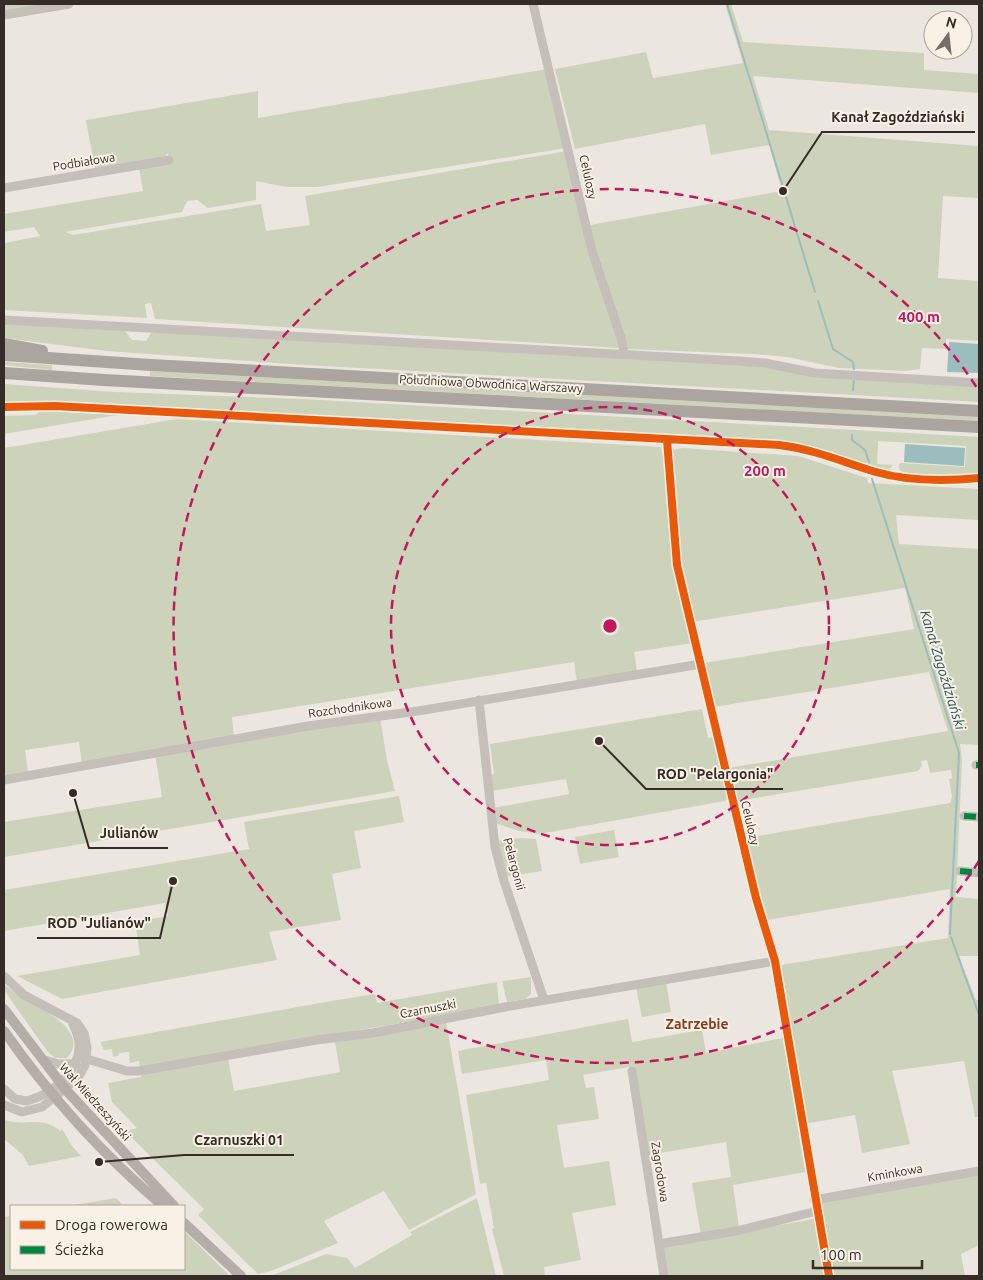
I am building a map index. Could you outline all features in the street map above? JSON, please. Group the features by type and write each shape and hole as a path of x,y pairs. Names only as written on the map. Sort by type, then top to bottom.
{"highway":[{"path":"4,344 80,361"},
{"name":"Południowa Obwodnica Warszawy","path":"4,355 80,361 979,410"},
{"name":"Południowa Obwodnica Warszawy","path":"4,372 104,380 979,428"}],"main road":[{"name":"Wał Miedzeszyński","path":"4,1009 63,1086 173,1205"},
{"name":"Wał Miedzeszyński","path":"4,1032 52,1093 113,1160 162,1205"},
{"path":"185,1219 195,1231"},
{"path":"185,1223 241,1276"}],"street":[{"path":"4,15 70,4"},
{"name":"Celulozy","path":"533,4 592,251 622,341 624,354"},
{"name":"Podbiałowa","path":"4,188 169,160"},
{"path":"4,320 624,354 765,363 822,373 979,382"},
{"path":"4,407 48,405 795,447 889,475 979,478"},
{"name":"Celulozy","path":"667,440 677,564 756,898 775,961 817,1211"},
{"name":"Rozchodnikowa","path":"4,780 200,744 701,664"},
{"name":"Pelargonii","path":"479,700 495,847 504,881 544,1000"},
{"path":"964,816 979,817"},
{"path":"960,872 979,873"},
{"name":"Czarnuszki","path":"87,1059 134,1072 316,1040 373,1033 544,1000 775,961"},
{"path":"4,976 24,995 77,1023 84,1033 87,1059 78,1078 52,1093 23,1101 15,1099 4,1089"},
{"path":"63,1086 76,1064 79,1045 72,1021"},
{"path":"41,1059 58,1064 76,1064"},
{"name":"Zagrodowa","path":"632,1071 664,1276"},
{"path":"4,1105 17,1111 27,1112 39,1109 52,1093"},
{"name":"Kminkowa","path":"814,1200 979,1171"},
{"path":"659,1244 736,1231 817,1211 829,1276"}],"green space":[{"path":"4,4 55,4 4,12"},
{"path":"725,4 731,4 743,42 923,53 924,70 979,74 979,93 753,76 769,130 979,146 979,198 943,196 938,278 979,281 979,341 946,339 946,349 922,348 920,369 905,371 838,368 788,357 752,354 627,349 591,239 590,225 782,191 769,145 711,155 705,124 575,149 555,69 646,52 653,78 743,63"},
{"path":"547,69 567,148 317,187 286,187 256,181 256,200 208,208 197,200 187,201 182,212 65,232 73,235 261,204 266,231 310,225 305,196 567,151 620,343 618,348 155,319 151,303 145,304 147,318 4,310 4,243 40,236 34,227 4,232 4,214 143,191 139,168 170,162 168,153 164,157 95,169 86,120 258,91 258,118"},
{"path":"4,323 125,331 132,340 146,341 151,333 155,332 765,365 979,385 979,402 304,365 107,351 4,338"},
{"path":"4,362 52,365 52,370 4,365"},
{"path":"150,371 979,417 979,421 150,376"},
{"path":"4,384 114,392 302,399 979,437 979,475 954,476 903,473 899,469 899,464 901,463 965,467 966,446 878,441 877,464 893,465 888,471 814,448 785,442 34,401 4,403"},
{"path":"41,411 118,415 4,434 4,416 35,415"},
{"path":"177,419 661,447 693,643 634,652 637,672 577,682 574,662 232,717 234,737 82,764 79,742 25,750 28,772 4,776 4,448"},
{"path":"682,448 798,456 867,478 868,483 979,489 979,520 896,515 899,544 979,549 979,745 960,744 962,760 956,897 979,899 979,956 959,956 976,1000 979,1000 979,1117 975,1117 964,1061 892,1071 910,1144 862,1153 855,1115 804,1124 781,965 948,938 950,889 767,920 746,838 950,803 952,797 949,779 952,778 951,770 930,773 927,760 921,761 922,766 918,771 737,801 729,768 948,731 929,672 714,707 704,663 914,629 905,588 692,622 678,546 676,480 672,450"},
{"path":"702,709 708,738 715,737 729,796 725,801 539,834 519,831 495,823 493,808 569,794 566,779 491,791 490,775 494,774 490,744"},
{"path":"380,718 387,760 395,791 4,857 4,822 162,797 155,754"},
{"path":"399,796 404,822 354,831 361,868 332,874 341,920 269,932 277,960 62,999 17,976 140,955 135,922 168,916 165,903 4,931 4,890 249,849 244,822"},
{"path":"614,830 619,857 580,864 575,837"},
{"path":"520,838 536,839 542,871 504,877 498,841"},
{"path":"531,977 531,994 525,999 507,1002 502,981"},
{"path":"497,982 499,1006 140,1068 139,1061 130,1063 129,1052 119,1053 118,1056 113,1057 112,1049 104,1050 100,1042 375,994 377,1003"},
{"path":"666,982 671,1012 642,1017 636,987"},
{"path":"4,983 64,1025 72,1035 73,1046 67,1058 55,1058 47,1051 4,990"},
{"path":"628,1019 632,1042 702,1030 706,1053 783,1038 805,1172 733,1185 739,1228 701,1235 692,1183 731,1177 726,1142 648,1155 634,1066 583,1075 586,1088 594,1087 599,1119 557,1125 564,1168 609,1161 616,1205 572,1213 581,1260 544,1267 545,1276 504,1276 492,1229 494,1228 486,1183 480,1184 466,1095 549,1080 546,1060 462,1074 458,1051"},
{"path":"446,1021 476,1194 409,1230 384,1191 324,1221 338,1243 271,1271 258,1274 198,1215 204,1209 125,1131 137,1128 112,1102 108,1083 141,1077 141,1074 228,1058 234,1091 340,1072 335,1042"},
{"path":"5,1120 13,1122 40,1122 53,1126 60,1131 62,1129 72,1146 81,1156 29,1166 23,1155 4,1139"},
{"path":"979,1173 979,1245 961,1254 965,1276 833,1276 820,1202"},
{"path":"116,1198 123,1205 74,1205"},
{"path":"477,1198 496,1276 271,1276 326,1254 347,1258 355,1268 412,1235 410,1232"},
{"path":"10,1216 10,1270 185,1270 185,1232 230,1276 4,1276 4,1217"},
{"path":"814,1219 825,1276 666,1276 662,1246"}],"water":[{"path":"949,342 979,344 979,373 947,372"},
{"path":"905,444 965,448 964,466 904,462"}],"waterway":[{"name":"Kanał Zagoździański","path":"727,4 815,292"},
{"name":"Kanał Zagoździański","path":"818,301 833,349 853,362 854,369"},
{"name":"Kanał Zagoździański","path":"853,390 854,381"},
{"name":"Kanał Zagoździański","path":"852,435 852,440 865,450 869,462"},
{"name":"Kanał Zagoździański","path":"872,479 959,753 950,934"},
{"name":"Kanał Zagoździański","path":"951,937 979,1015"}],"marked path":[{"path":"964,816 979,817"},
{"path":"960,871 979,873"}],"cycle path":[{"path":"4,407 55,406 779,445 816,453 888,475 914,479 941,480 979,478"},
{"path":"667,440 677,565 756,898 775,961 829,1276"}],"place":[{"name":"Kanał Zagoździański","path":"783,191"},
{"name":"ROD \"Pelargonia\"","path":"599,741"},
{"name":"Julianów","path":"73,793"},
{"name":"ROD \"Julianów\"","path":"173,881"},
{"name":"Czarnuszki 01","path":"99,1162"}],"district":[{"name":"Zatrzebie","path":"697,1024"}]}
